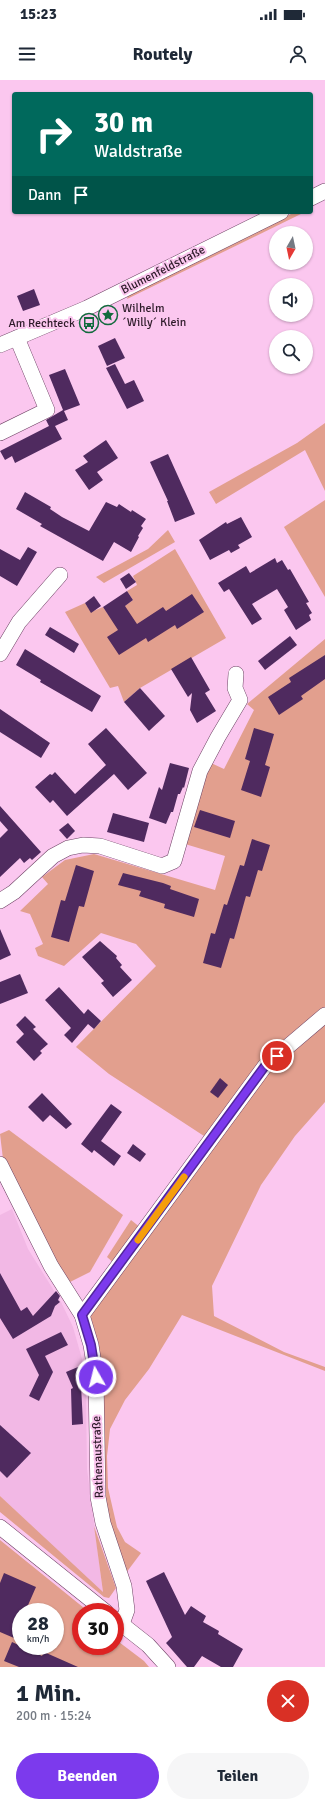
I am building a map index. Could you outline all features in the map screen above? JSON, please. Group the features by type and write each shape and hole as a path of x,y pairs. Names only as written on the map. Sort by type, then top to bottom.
{"street":[{"path":"313,197 325,191"},
{"name":"Blumenfeldstraße","path":"0,345 111,296 277,214"},
{"path":"0,433 47,410 17,338"},
{"path":"0,654 19,622 60,575"},
{"path":"0,901 14,892 53,856 68,848 83,845 100,846 162,866 174,861 200,771 218,736 240,700 235,688 236,674"},
{"path":"82,1315 265,1066 325,1015"},
{"name":"Rathenaustraße","path":"0,1164 51,1266 82,1315 91,1345 96,1377 98,1497 103,1523 124,1586 128,1610 124,1614"},
{"path":"0,1527 95,1603"},
{"path":"124,1626 148,1645 168,1667"}],"shaded area":[{"path":"291,214 301,214 276,226 269,226 269,230 127,299 128,295"},
{"path":"325,423 325,491 305,450 216,504 209,492 297,443"},
{"path":"325,500 325,597 284,527"},
{"path":"168,530 175,542 104,583 96,577 148,549"},
{"path":"175,549 226,638 140,688 124,702 118,686 110,688 65,612 85,603 91,612 103,607 110,617 133,600 127,591 137,585 133,576"},
{"path":"325,639 325,1008 204,1136 109,1074 76,1047 156,966 136,944 101,933 64,966 38,956 35,948 43,944 30,914 20,911 48,884 42,877 65,860 94,854 215,890 225,856 185,844 202,785 211,763 224,769 254,710 247,704"},
{"path":"325,1024 325,1102 295,1136 261,1185 212,1286 214,1316 284,1352 325,1367 325,1371 182,1315 149,1369 125,1400 110,1429 107,1456 108,1488 117,1527 125,1542 141,1553 126,1573 109,1532 101,1475 105,1377 89,1312 252,1086"},
{"path":"9,1130 123,1215 90,1272 70,1282 56,1264 3,1159 0,1134"},
{"path":"12,1209 28,1249 61,1302 73,1327 84,1366 87,1469 103,1593 0,1496 0,1215"},
{"path":"131,1220 141,1228 115,1264 107,1257"},
{"path":"0,1496 103,1592 94,1526 116,1588 109,1598 104,1597 0,1512"},
{"path":"0,1540 78,1603 72,1603 72,1655 124,1655 124,1646 144,1661 149,1667 0,1667"}],"building":[{"path":"34,289 40,305 23,311 17,296"},
{"path":"115,338 125,358 107,366 98,346"},
{"path":"115,364 125,384 134,380 144,401 127,409 106,368"},
{"path":"65,369 80,405 64,411 68,420 55,426 62,439 15,463 12,456 5,460 0,451 49,426 46,420 63,410 49,375"},
{"path":"106,440 118,458 97,472 103,480 89,490 75,470 88,462 83,456"},
{"path":"168,454 195,514 175,522 168,501 150,462"},
{"path":"25,492 51,507 50,509 62,517 89,531 106,502 117,507 119,504 146,519 141,526 143,528 131,552 114,542 103,561 40,526 42,524 16,509"},
{"path":"241,517 252,537 238,545 240,548 231,553 229,550 210,560 199,540 226,522 227,524"},
{"path":"28,547 37,552 17,586 0,576 0,549 20,560"},
{"path":"275,558 277,563 282,560 288,570 290,569 309,602 306,603 312,613 309,615 311,620 296,630 284,610 288,607 277,589 252,604 262,619 252,625 229,589 224,592 218,583 246,566 250,573"},
{"path":"129,573 136,582 126,589 120,579"},
{"path":"127,591 133,600 125,606 137,624 163,607 166,611 192,594 204,612 177,629 175,625 148,642 146,638 119,655 107,637 118,630 103,607"},
{"path":"94,596 101,606 91,613 85,603"},
{"path":"50,627 79,644 74,653 45,635"},
{"path":"290,636 297,645 265,670 258,661"},
{"path":"25,649 101,696 92,712 40,682 41,680 16,665"},
{"path":"325,655 325,679 301,696 303,699 279,715 268,697 291,682 289,678"},
{"path":"191,657 210,690 205,693 216,711 197,723 190,710 192,693 188,697 171,669"},
{"path":"140,688 165,716 149,731 124,702"},
{"path":"0,709 50,743 41,758 0,732"},
{"path":"106,728 147,773 128,790 114,774 67,816 53,800 50,803 35,787 50,774 52,775 55,772 75,794 106,765 88,744"},
{"path":"254,728 274,734 265,765 270,767 261,797 241,790 250,761 245,759"},
{"path":"170,763 189,768 184,788 183,787 180,794 178,794 173,812 171,812 166,824 149,818 159,787 162,790"},
{"path":"0,806 41,852 32,860 30,858 24,863 20,858 0,877 0,838 8,830 0,821"},
{"path":"200,810 235,821 230,838 194,827"},
{"path":"113,813 149,823 144,842 107,832"},
{"path":"68,823 75,831 67,839 59,830"},
{"path":"252,839 270,845 262,871 258,870 250,897 246,896 234,939 230,938 221,968 203,963 211,933 215,934 224,904 227,905 240,865 244,866"},
{"path":"76,865 94,871 84,907 79,906 69,942 51,937 61,900 65,901"},
{"path":"123,873 163,883 171,886 170,889 199,899 194,917 164,908 165,904 139,896 141,891 118,885"},
{"path":"0,929 11,955 0,960"},
{"path":"100,941 117,956 116,958 122,965 120,967 132,980 113,997 101,983 104,981 82,957"},
{"path":"20,974 28,993 0,1004 0,982"},
{"path":"59,987 84,1014 88,1009 101,1021 94,1029 88,1024 72,1043 64,1035 71,1028 45,1000"},
{"path":"25,1016 36,1027 33,1029 48,1044 40,1051 42,1053 34,1061 16,1042 24,1034 16,1025"},
{"path":"220,1078 228,1085 218,1098 210,1092"},
{"path":"42,1093 72,1124 66,1129 50,1115 43,1122 28,1107"},
{"path":"111,1104 122,1112 101,1141 121,1156 114,1166 94,1150 92,1153 81,1144"},
{"path":"133,1144 146,1154 140,1162 127,1153"},
{"path":"0,1273 21,1311 27,1307 33,1316 56,1291 60,1296 58,1300 60,1302 55,1306 51,1316 13,1339 0,1318"},
{"path":"61,1332 68,1345 45,1356 53,1372 39,1401 29,1396 39,1375 26,1349"},
{"path":"78,1367 83,1384 81,1385 83,1424 72,1425 71,1389 73,1388 66,1372"},
{"path":"0,1425 31,1453 7,1478 0,1471"},
{"path":"164,1572 185,1615 191,1606 206,1616 203,1622 219,1631 218,1634 243,1649 233,1667 221,1667 202,1656 194,1667 187,1667 166,1643 172,1637 146,1581"},
{"path":"4,1573 36,1587 29,1603 12,1603 12,1637 0,1632 0,1583"},
{"path":"12,1642 12,1655 51,1655 78,1667 19,1667 4,1661"}],"slow traffic":[{"path":"138,1240 184,1177"}],"place":[{"name":"Wilhelm ´Willy´ Klein","path":"108,315"},
{"name":"Am Rechteck","path":"89,323"}],"route":[{"path":"96,1377 91,1345 82,1315 265,1066 277,1056"}]}
